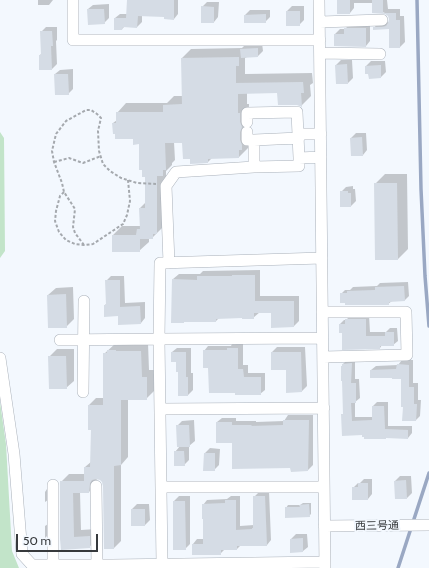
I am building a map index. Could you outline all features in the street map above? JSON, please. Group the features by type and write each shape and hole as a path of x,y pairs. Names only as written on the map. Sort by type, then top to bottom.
{"street":[{"path":"73,0 73,40 320,40"},
{"path":"0,358 14,454 22,554 32,566 112,566 162,564 325,565 320,0"},
{"path":"320,22 382,20"},
{"path":"320,53 380,54"},
{"path":"168,263 166,186 176,172 299,166 297,112 247,113 254,167"},
{"path":"249,131 299,136 321,134"},
{"path":"299,158 321,157"},
{"path":"162,564 159,339 160,263 322,258"},
{"path":"83,392 84,301"},
{"path":"322,312 406,312 407,355 323,357"},
{"path":"60,340 322,338"},
{"path":"160,410 324,408"},
{"path":"53,484 53,565"},
{"path":"96,486 97,565"},
{"path":"161,487 324,487"},
{"name":"西三号通","path":"324,526 429,525"}],"path":[{"path":"84,245 75,233 73,227 75,209 64,192 52,151 56,134 66,121 86,110 91,110 100,118 98,131 99,151 103,164 110,171 121,178 137,183 167,185"},
{"path":"54,162 69,158 83,163 101,156"},
{"path":"64,192 60,196 56,211 55,221 58,232 66,240 75,244 93,244 123,224 127,215 130,201 128,180"}],"green space":[{"path":"0,132 4,138 5,251 0,258"},
{"path":"0,402 6,444 12,551 19,568 0,568"}],"building":[{"path":"127,0 174,0 174,20 164,19 164,17 138,16 137,28 123,27 122,30 114,30 114,18 126,18"},
{"path":"337,0 350,0 350,14 337,14"},
{"path":"372,0 383,0 383,13 396,13 396,20 400,20 400,48 389,48 389,29 373,30 373,27 386,26 389,19 385,14 372,13"},
{"path":"201,6 214,7 214,23 201,23"},
{"path":"87,9 104,9 105,24 88,25"},
{"path":"286,11 300,11 300,26 286,26"},
{"path":"266,14 266,23 244,23 244,15"},
{"path":"344,28 366,28 366,47 334,46 334,34 344,34"},
{"path":"40,31 52,31 52,70 39,70 39,55 41,55"},
{"path":"258,48 258,57 241,58 240,49"},
{"path":"239,57 239,66 236,66 236,83 303,82 304,93 301,93 302,107 297,105 278,105 277,93 238,94 238,113 240,113 240,122 242,127 240,132 240,140 242,150 239,150 239,158 208,159 208,163 190,164 190,159 183,159 182,143 165,143 166,170 163,170 163,176 157,176 157,234 153,234 153,239 140,239 140,252 112,252 112,235 136,235 137,229 140,229 139,208 145,208 145,177 142,177 142,170 139,170 139,144 133,145 133,139 115,139 112,123 116,123 116,112 163,112 163,105 182,104 181,58"},
{"path":"347,64 348,84 336,84 335,65"},
{"path":"381,65 381,78 369,79 368,74 365,74 365,66"},
{"path":"54,74 68,74 69,95 55,95"},
{"path":"362,137 363,156 351,156 350,138"},
{"path":"374,183 397,183 398,260 375,260"},
{"path":"340,191 348,191 348,193 351,193 351,207 340,207"},
{"path":"255,275 255,301 294,301 294,327 271,328 271,313 254,313 254,319 216,319 216,322 171,323 172,279 197,280 197,276"},
{"path":"105,280 120,280 120,307 140,306 141,324 118,325 118,316 104,317 104,305 106,305"},
{"path":"404,286 405,301 389,302 389,305 345,305 345,303 340,303 340,293 347,293 347,291 375,290 375,287"},
{"path":"66,294 67,328 48,328 47,295"},
{"path":"345,319 366,319 366,336 385,336 385,332 394,332 394,346 380,346 380,349 342,350 342,333 339,333 339,324 345,324"},
{"path":"227,348 238,348 238,369 243,369 244,377 261,377 261,395 209,393 208,368 203,368 203,350 227,350"},
{"path":"107,350 141,351 142,377 147,377 147,400 121,400 121,465 114,466 114,549 104,549 103,486 100,480 96,479 92,480 90,483 89,493 73,493 74,537 90,536 90,548 61,550 60,481 84,481 84,467 90,467 91,430 88,430 88,405 103,405 103,353 107,353"},
{"path":"171,352 186,352 188,396 178,396 178,372 176,372 176,362 171,362"},
{"path":"271,352 301,352 302,392 286,393 286,370 271,370"},
{"path":"48,356 66,356 67,389 49,389"},
{"path":"352,363 351,383 356,383 356,403 351,403 352,421 372,420 372,406 384,406 385,429 408,430 408,439 364,439 362,435 342,436 341,414 343,414 341,366 342,364"},
{"path":"397,364 409,365 409,387 414,387 414,404 417,404 416,421 402,421 403,407 401,407 401,379 370,378 370,370 396,369"},
{"path":"283,420 309,420 308,471 291,472 290,468 232,469 232,443 216,443 216,422 232,422 232,425 252,425 251,426 283,425"},
{"path":"176,425 189,425 190,447 177,447"},
{"path":"174,451 184,451 185,466 174,466"},
{"path":"204,453 215,453 215,471 203,471"},
{"path":"406,480 407,499 395,499 394,481"},
{"path":"358,483 368,483 368,500 352,500 352,487 358,487"},
{"path":"253,496 265,496 267,546 237,546 237,550 221,550 221,555 192,555 192,544 203,544 202,504 225,503 225,500 236,500 236,530 252,529"},
{"path":"173,501 185,501 186,550 173,550"},
{"path":"309,504 310,517 285,518 285,507 300,507 299,505"},
{"path":"131,509 145,509 145,526 131,526"},
{"path":"303,538 303,552 290,553 290,539"}],"waterway":[{"path":"417,0 421,189 429,326"},
{"path":"398,568 429,473"}]}
